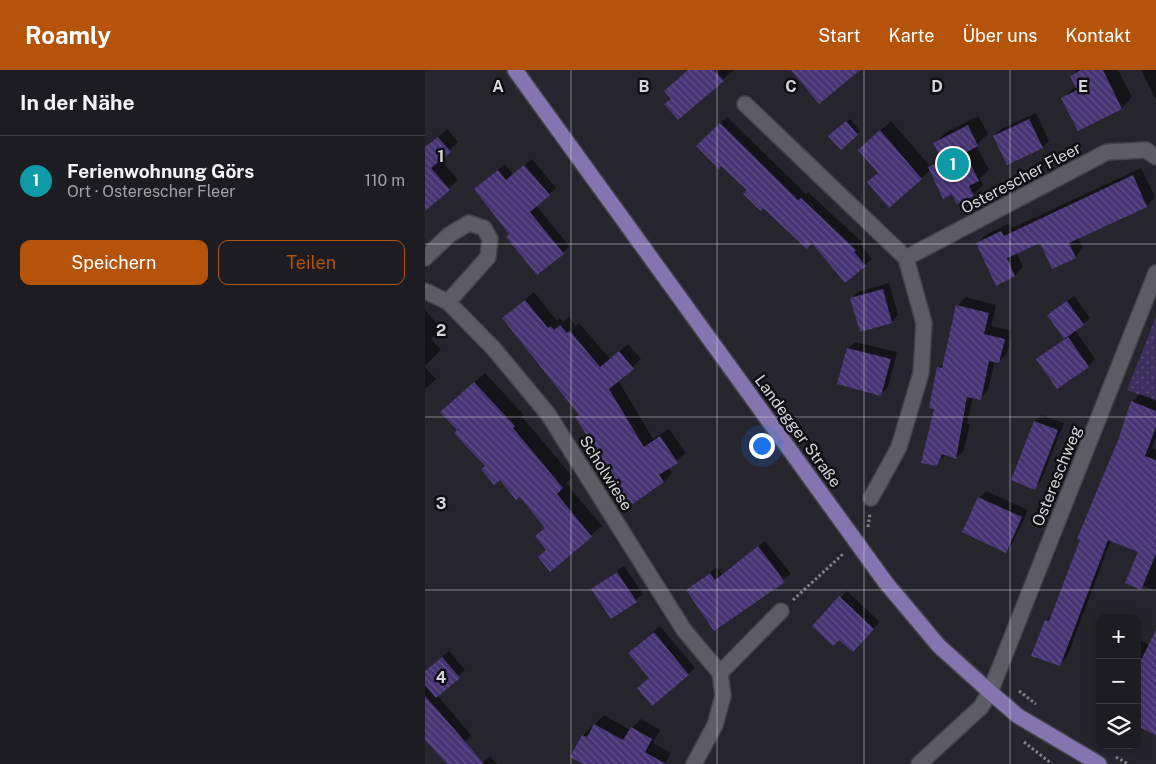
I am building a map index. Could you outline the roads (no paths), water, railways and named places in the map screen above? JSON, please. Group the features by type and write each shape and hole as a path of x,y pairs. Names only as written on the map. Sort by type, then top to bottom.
{"main road":[{"name":"Landegger Straße","path":"515,70 886,583 939,646 1018,716 1099,764"}],"street":[{"path":"745,104 906,258 924,323 921,373 899,447 871,498"},
{"name":"Osterescher Fleer","path":"906,258 1107,152 1146,150 1156,157"},
{"path":"425,258 449,235 469,223 485,228 490,239 488,257 448,302"},
{"name":"Ostereschweg","path":"919,764 981,707 990,692 1156,273"},
{"name":"Scholwiese","path":"425,291 448,302 494,349 548,414 684,630 720,673"},
{"path":"694,764 715,725 723,696 720,673 781,611"}],"place":[{"name":"Ferienwohnung Görs","path":"953,164"}]}
